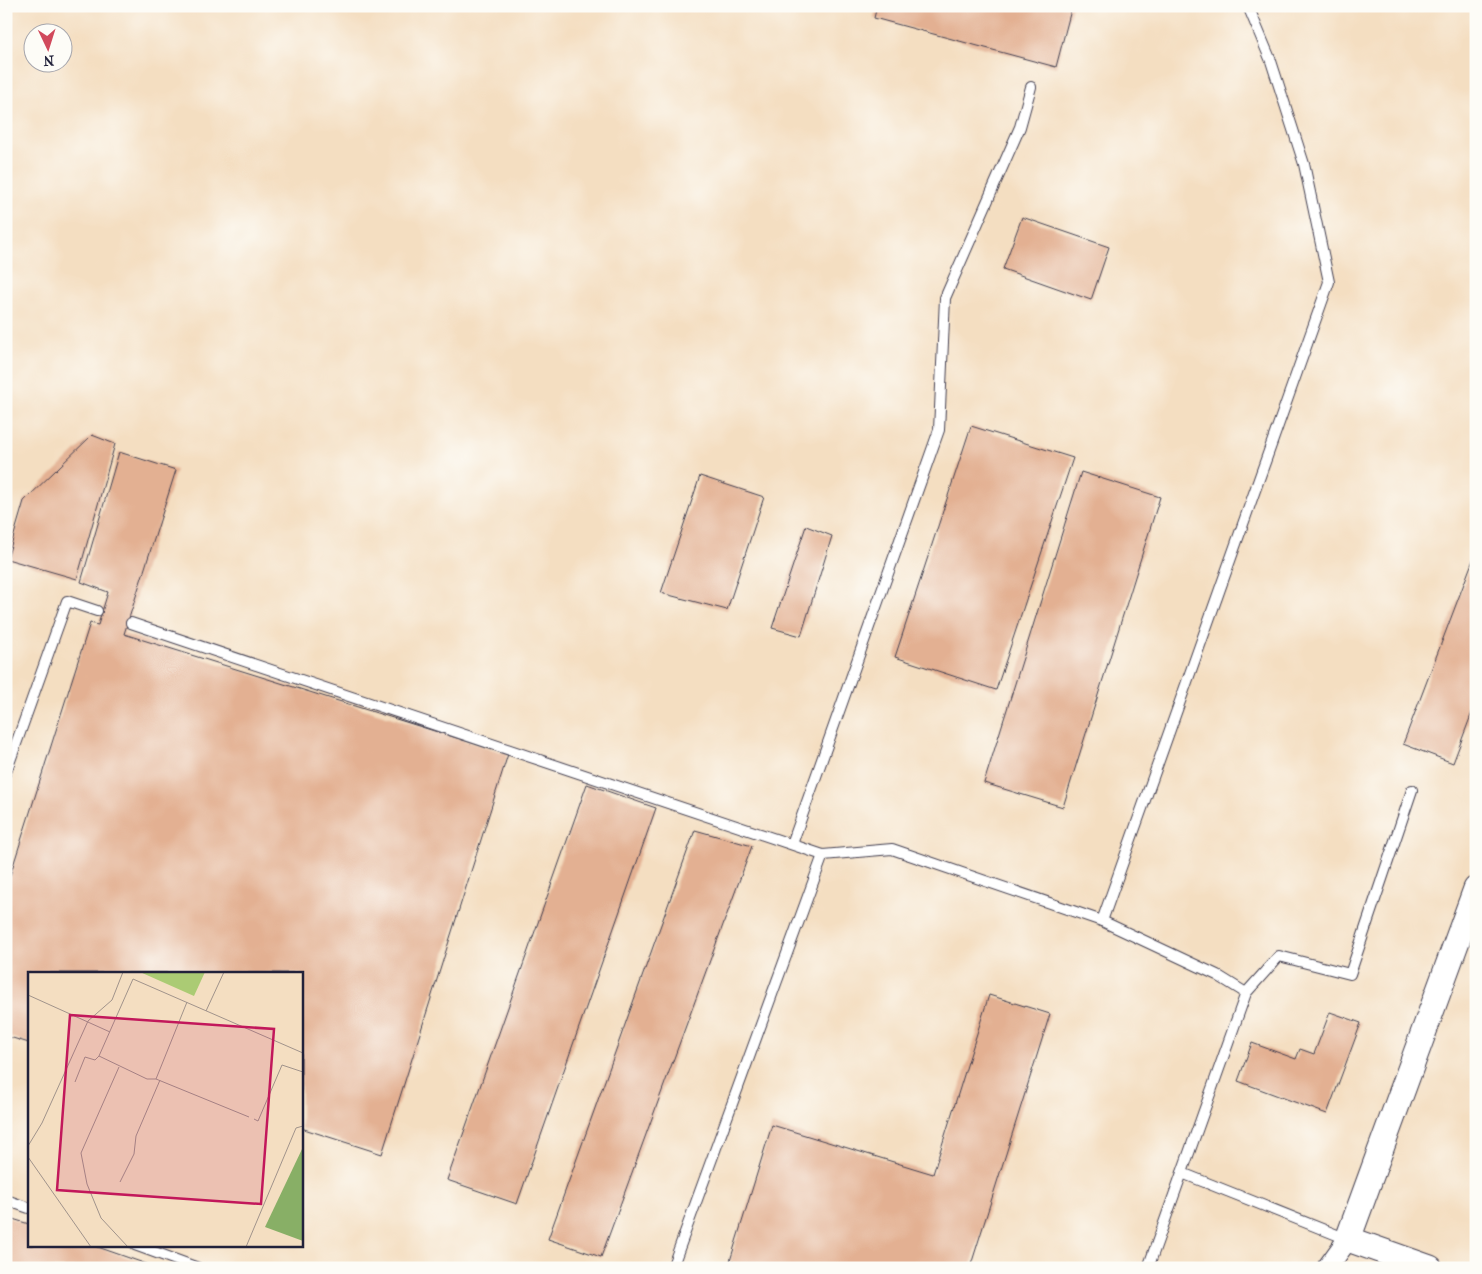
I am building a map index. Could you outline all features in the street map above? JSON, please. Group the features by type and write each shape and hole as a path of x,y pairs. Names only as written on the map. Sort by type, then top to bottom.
{"street":[{"path":"1327,1268 1348,1239 1476,889"},
{"path":"1348,1239 1430,1268"}],"lane":[{"path":"1102,921 1329,282 1304,164 1271,61 1248,6"},
{"path":"792,844 939,430 944,298 1020,127 1030,87"},
{"path":"6,772 67,601 97,611"},
{"path":"131,623 823,855 892,850 1102,921 1217,975 1246,993"},
{"path":"1148,1268 1246,993 1279,956 1350,974 1412,790"},
{"path":"672,1268 823,855"},
{"path":"1182,1173 1348,1239"},
{"path":"6,1200 28,1208"},
{"path":"137,1246 198,1268"}],"building":[{"path":"877,6 1072,6 1056,67 874,18"},
{"path":"1022,217 1109,247 1091,300 1003,269"},
{"path":"971,426 1073,458 996,690 895,657"},
{"path":"92,435 115,444 77,579 7,559 24,501"},
{"path":"119,452 176,470 124,634 508,754 382,1154 302,1128 302,972 28,972 28,1043 6,1036 6,888 90,623 98,625 108,592 81,582"},
{"path":"1081,472 1160,497 1063,807 984,783"},
{"path":"700,476 764,497 727,610 661,593"},
{"path":"806,526 832,536 801,636 772,628"},
{"path":"1476,552 1476,702 1453,763 1403,744"},
{"path":"587,784 656,808 517,1204 447,1180"},
{"path":"695,830 752,846 601,1257 548,1239"},
{"path":"989,995 1050,1014 970,1268 752,1268 730,1261 772,1125 933,1174"},
{"path":"1330,1012 1361,1023 1327,1114 1238,1081 1252,1043 1296,1059 1300,1049 1314,1054"},
{"path":"6,1217 28,1224 28,1246 95,1246 158,1268 6,1268"}]}
